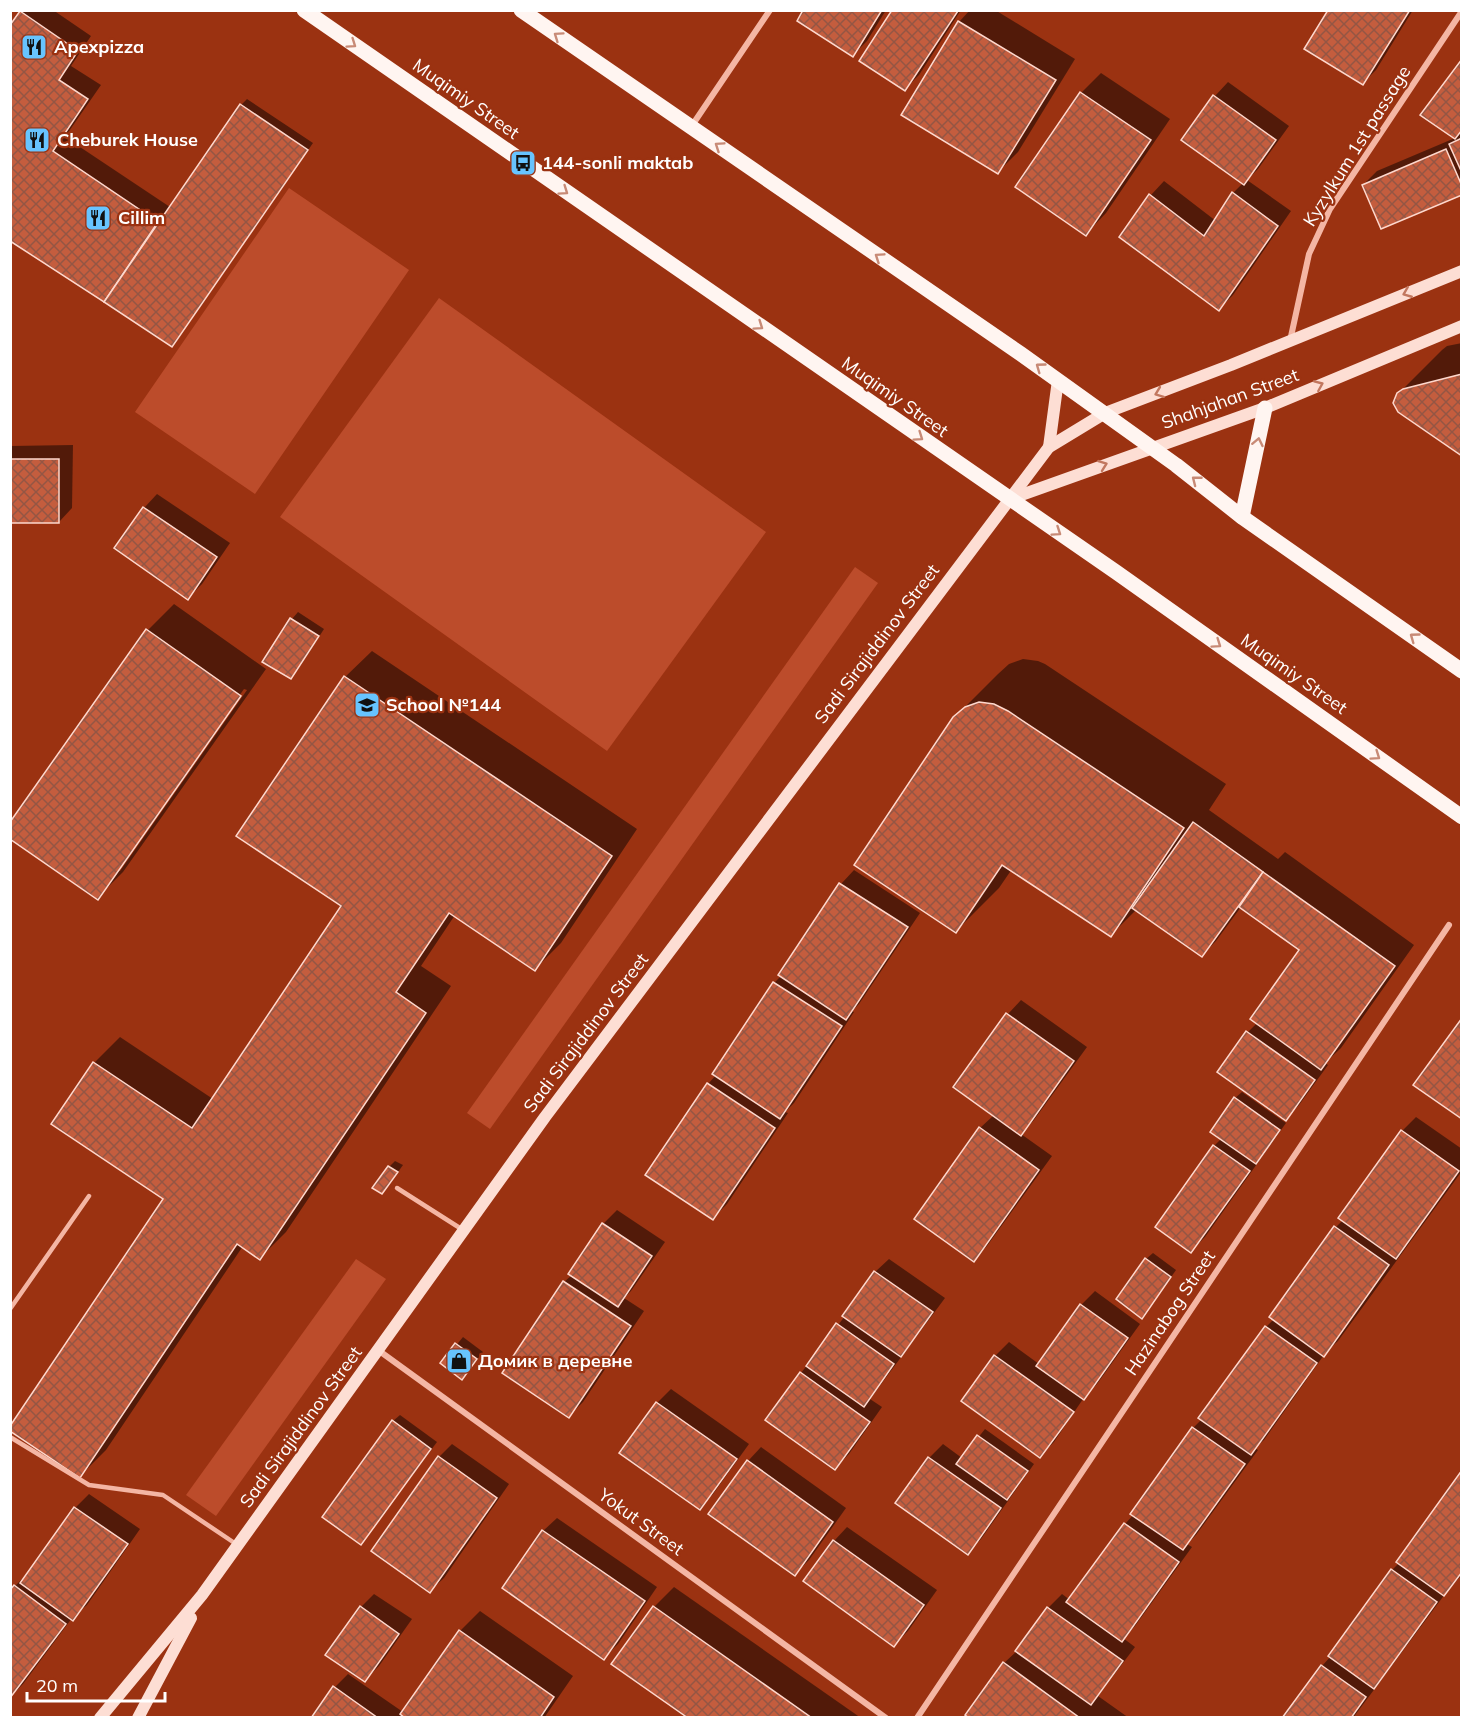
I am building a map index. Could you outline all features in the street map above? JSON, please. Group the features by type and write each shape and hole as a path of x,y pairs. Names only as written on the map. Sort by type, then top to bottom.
{"main road":[{"name":"Muqimiy Street","path":"304,10 1116,572 1461,817"},
{"path":"521,10 1105,413 1242,517 1461,671"},
{"path":"1242,517 1265,408"}],"street":[{"path":"690,127 770,10"},
{"name":"Kyzylkum 1st passage","path":"1290,341 1308,254 1330,209 1461,10"},
{"name":"Shahjahan Street","path":"1048,447 1105,413 1290,341 1461,270"},
{"name":"Shahjahan Street","path":"1008,499 1265,408 1461,326"},
{"path":"1048,447 1058,380"},
{"name":"Sadi Sirajiddinov Street","path":"100,1718 202,1595 545,1117 1048,447"},
{"name":"Hazinabog Street","path":"917,1718 1449,925"},
{"name":"Yokut Street","path":"378,1350 886,1718"},
{"name":"Sadi Sirajiddinov Street","path":"138,1718 202,1595"}],"lane":[{"path":"397,1188 464,1230"},
{"path":"10,1309 89,1196"},
{"path":"10,1437 89,1485 164,1495 238,1545"}],"shaded area":[{"path":"289,188 409,270 255,494 135,412"},
{"path":"439,298 766,532 607,751 280,517"},
{"path":"855,567 878,583 490,1129 467,1113"},
{"path":"356,1259 386,1279 216,1516 186,1495"}],"building":[{"path":"803,10 882,10 853,57 797,21"},
{"path":"892,10 958,11 905,91 859,61"},
{"path":"1328,10 1410,10 1363,85 1304,49"},
{"path":"20,11 78,51 59,80 88,99 53,151 158,222 104,302 10,241 10,25"},
{"path":"958,21 1056,80 998,174 901,115"},
{"path":"1462,59 1462,130 1455,139 1420,115"},
{"path":"1080,92 1151,140 1086,236 1015,187"},
{"path":"1213,95 1276,140 1244,185 1181,140"},
{"path":"240,104 308,150 172,347 104,302"},
{"path":"1462,138 1462,173 1449,144"},
{"path":"1446,149 1462,186 1462,195 1381,229 1362,185"},
{"path":"1232,192 1278,226 1219,311 1119,237 1149,194 1204,236"},
{"path":"1462,374 1462,456 1398,412 1393,403 1397,393 1403,389"},
{"path":"10,459 59,459 59,523 10,523"},
{"path":"143,507 217,557 188,600 114,548"},
{"path":"290,618 319,636 291,679 262,662"},
{"path":"146,629 241,696 98,900 10,839 10,822"},
{"path":"344,676 612,856 535,971 449,913 396,992 426,1013 260,1260 237,1244 80,1478 10,1431 10,1426 163,1199 51,1124 93,1062 192,1128 341,906 236,836"},
{"path":"979,702 994,704 1008,711 1184,828 1111,937 1002,865 956,933 854,865 953,717 965,707"},
{"path":"1193,822 1263,872 1202,957 1132,908"},
{"path":"1263,872 1395,966 1321,1070 1250,1019 1299,950 1239,907"},
{"path":"839,883 908,927 846,1020 778,975"},
{"path":"773,982 842,1026 780,1119 712,1074"},
{"path":"1006,1013 1074,1061 1021,1136 953,1087"},
{"path":"1462,1018 1462,1119 1413,1085"},
{"path":"1246,1031 1315,1080 1286,1121 1217,1072"},
{"path":"707,1083 775,1128 713,1220 645,1175"},
{"path":"1234,1097 1280,1130 1256,1164 1210,1132"},
{"path":"979,1127 1039,1170 974,1262 914,1219"},
{"path":"1401,1130 1459,1171 1396,1259 1338,1218"},
{"path":"1213,1145 1250,1171 1191,1253 1155,1227"},
{"path":"388,1166 398,1172 382,1194 372,1188"},
{"path":"602,1223 652,1256 618,1307 568,1274"},
{"path":"1334,1226 1389,1265 1324,1357 1269,1317"},
{"path":"1145,1258 1171,1277 1142,1319 1116,1299"},
{"path":"874,1271 933,1312 901,1357 842,1316"},
{"path":"563,1281 631,1326 569,1418 502,1373"},
{"path":"1080,1304 1128,1338 1084,1400 1036,1366"},
{"path":"836,1323 894,1364 864,1407 806,1366"},
{"path":"1265,1326 1317,1363 1251,1455 1198,1418"},
{"name":"Домик в деревне","path":"455,1343 477,1359 462,1380 440,1363"},
{"path":"994,1355 1074,1412 1040,1458 961,1401"},
{"path":"800,1372 870,1422 835,1470 765,1420"},
{"path":"656,1402 737,1459 700,1510 619,1453"},
{"path":"392,1420 431,1449 361,1545 322,1517"},
{"path":"1192,1427 1245,1464 1183,1550 1130,1514"},
{"path":"977,1435 1028,1471 1007,1500 956,1464"},
{"path":"438,1456 497,1498 430,1593 371,1551"},
{"path":"928,1457 1001,1508 968,1555 895,1503"},
{"path":"747,1460 833,1522 795,1576 708,1514"},
{"path":"1462,1470 1462,1572 1444,1596 1396,1562"},
{"path":"74,1507 128,1544 73,1621 20,1583"},
{"path":"1124,1523 1179,1562 1122,1642 1066,1602"},
{"path":"542,1530 645,1601 604,1660 502,1588"},
{"path":"833,1540 924,1605 894,1647 803,1581"},
{"path":"1391,1569 1437,1602 1374,1689 1328,1656"},
{"path":"14,1585 66,1624 10,1698 10,1590"},
{"path":"360,1606 399,1634 365,1682 325,1655"},
{"path":"653,1606 812,1718 688,1718 611,1664"},
{"path":"1047,1607 1123,1661 1091,1705 1015,1651"},
{"path":"459,1630 554,1697 540,1718 405,1718 400,1714"},
{"path":"1003,1662 1080,1718 969,1718 965,1715"},
{"path":"1321,1665 1366,1697 1351,1718 1282,1718"},
{"path":"333,1686 378,1718 311,1718"}],"place":[{"name":"Apexpizza","path":"34,47"},
{"name":"Cheburek House","path":"37,140"},
{"name":"144-sonli maktab","path":"523,163"},
{"name":"Cillim","path":"98,218"},
{"name":"School №144","path":"367,705"},
{"name":"Домик в деревне","path":"459,1361"}]}
